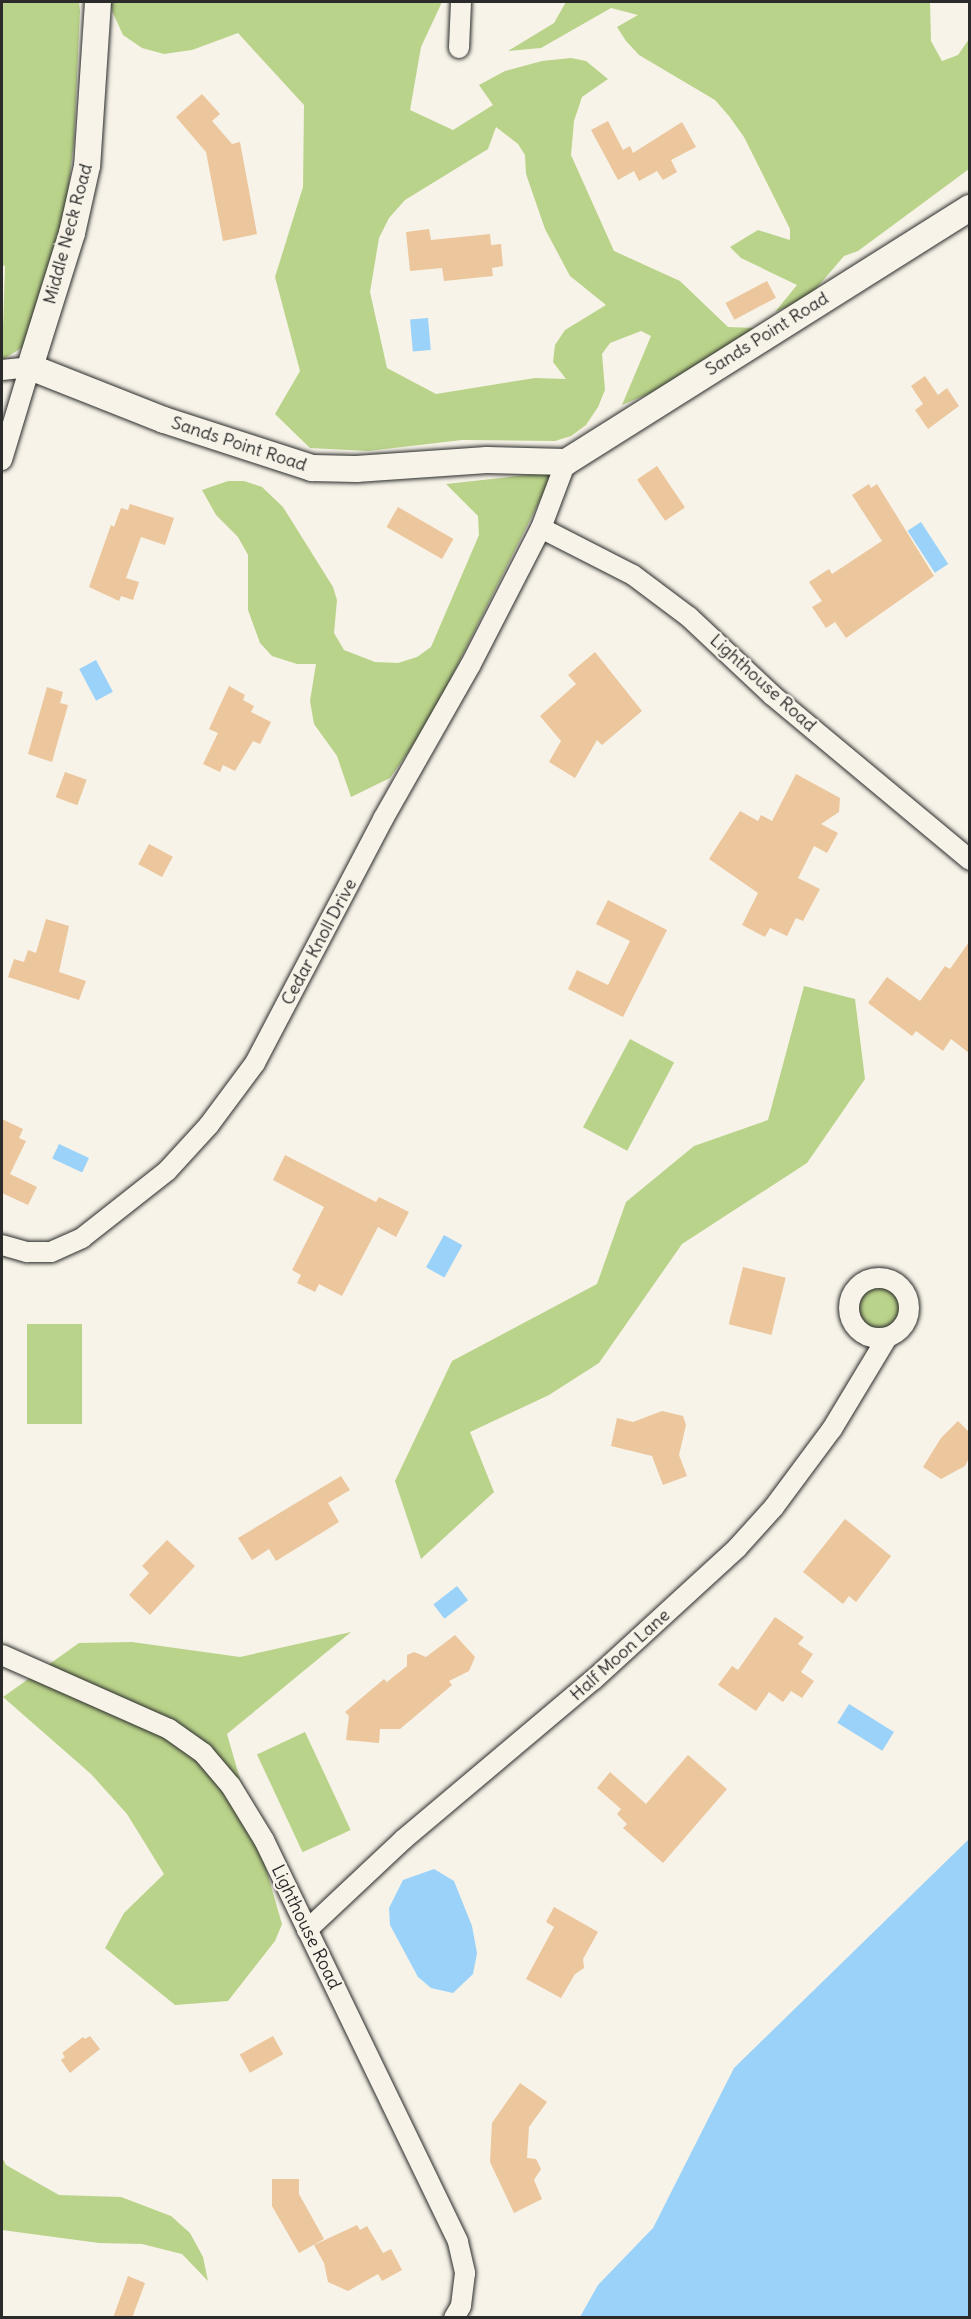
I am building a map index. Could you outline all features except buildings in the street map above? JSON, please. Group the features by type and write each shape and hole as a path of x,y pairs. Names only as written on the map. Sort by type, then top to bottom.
{"main road":[{"name":"Middle Neck Road","path":"30,367 72,233 87,166 98,2"},
{"name":"Sands Point Road","path":"30,367 164,420 312,468 356,469 487,460 566,462 969,208"}],"street":[{"path":"459,48 462,2"},
{"path":"2,370 30,367"},
{"name":"Middle Neck Road","path":"2,460 30,367"},
{"path":"541,528 566,462"},
{"name":"Lighthouse Road","path":"541,528 633,575 689,617 772,696 969,860"},
{"name":"Cedar Knoll Drive","path":"2,1245 27,1252 51,1252 82,1238 167,1171 209,1125 255,1063 541,528"},
{"name":"Half Moon Lane","path":"307,1930 404,1839 593,1680 737,1548 774,1507 832,1429 887,1338"},
{"name":"Lighthouse Road","path":"2,1655 169,1729 203,1753 231,1786 264,1840 458,2242 465,2273 461,2306 454,2318"}],"green space":[{"path":"2,2 79,2 80,11 74,141 64,225 31,342 2,360 5,265 2,267"},
{"path":"108,2 442,2 421,47 410,110 453,130 493,105 479,85 505,71 542,61 571,58 586,61 608,79 582,97 574,121 571,155 614,251 680,281 728,327 755,328 658,390 622,405 651,336 641,331 610,343 602,354 605,390 598,407 586,425 571,436 555,441 462,440 368,451 310,448 275,414 300,371 275,277 303,187 304,105 238,33 192,50 164,54 142,48 123,35","holes":["496,127 518,144 525,155 526,174 545,229 570,276 606,305 565,330 555,345 553,362 566,379 535,378 436,394 387,368 370,292 379,238 389,218 405,200 488,149"]},
{"path":"566,2 930,2 931,41 942,61 958,55 969,39 969,169 858,251 844,256 808,298 775,312 797,285 741,258 730,247 758,230 790,240 790,229 744,137 729,116 715,100 639,55 626,41 617,27 638,15 611,8 541,48 508,51 554,23"},
{"path":"554,472 428,724 390,778 351,797 337,756 314,724 310,701 316,664 297,664 272,656 260,643 248,610 248,555 238,537 216,515 202,490 228,481 244,481 262,487 283,507 333,587 337,600 334,633 344,650 375,662 398,663 417,657 431,647 479,535 478,516 446,484"},
{"path":"804,986 855,999 865,1079 807,1163 682,1244 599,1363 549,1395 470,1432 494,1492 421,1559 395,1481 452,1361 597,1284 626,1202 694,1146 768,1120"},
{"path":"630,1039 674,1062 627,1151 583,1127"},
{"path":"879,1285 896,1292 903,1309 896,1326 879,1333 862,1326 855,1309 862,1292"},
{"path":"27,1324 82,1324 82,1424 27,1424"},
{"path":"351,1632 227,1734 282,1924 275,1941 228,2001 175,2005 105,1948 124,1913 164,1874 127,1814 91,1774 3,1697 79,1643 132,1642 240,1657"},
{"path":"305,1732 351,1830 303,1852 257,1754"},
{"path":"2,2157 6,2165 59,2195 121,2197 171,2216 190,2233 203,2257 208,2281 182,2254 142,2244 99,2243 2,2230"}],"water":[{"path":"428,318 431,350 413,351 410,320"},
{"path":"921,522 948,564 935,573 908,531"},
{"path":"96,660 113,692 96,701 79,669"},
{"path":"59,1144 89,1158 82,1172 52,1159"},
{"path":"444,1235 462,1245 444,1278 426,1267"},
{"path":"457,1586 468,1600 444,1619 433,1604"},
{"path":"849,1704 894,1732 882,1751 837,1723"},
{"path":"969,1839 969,2317 580,2317 598,2285 653,2228 734,2068"},
{"path":"434,1869 454,1881 472,1926 477,1953 473,1974 453,1993 431,1988 418,1977 390,1925 389,1908 403,1880"}]}
